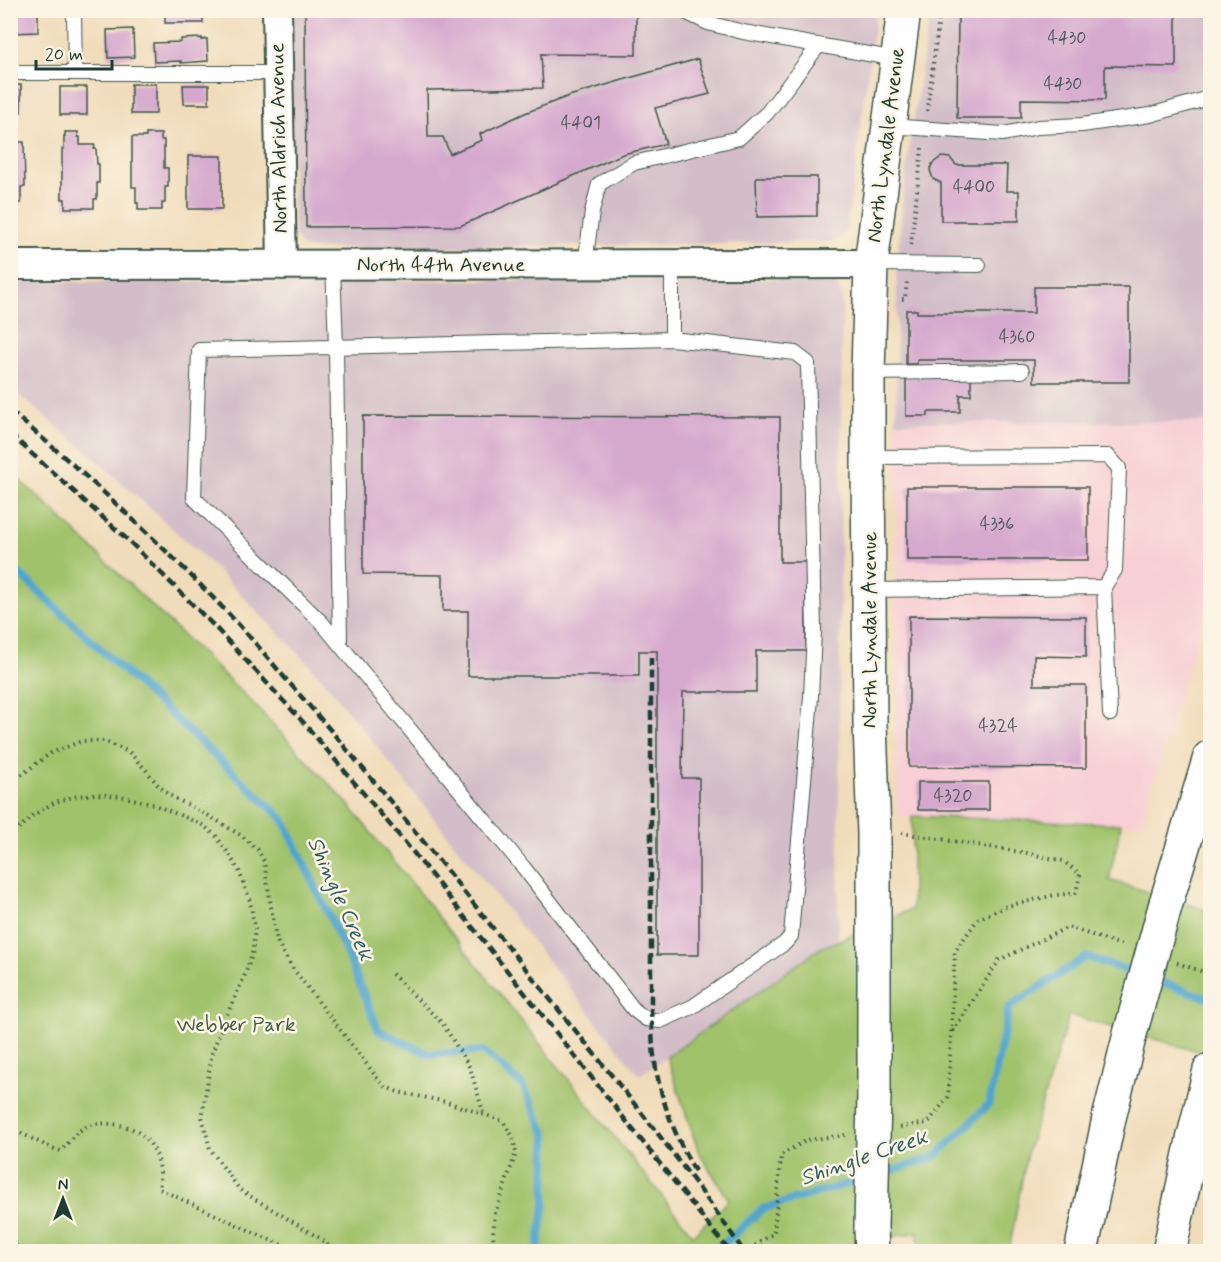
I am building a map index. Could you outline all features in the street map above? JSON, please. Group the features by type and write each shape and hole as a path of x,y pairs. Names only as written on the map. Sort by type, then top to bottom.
{"main road":[{"name":"North Lyndale Avenue","path":"872,1240 874,833 870,724 868,373 871,264 904,10"},
{"path":"1081,1251 1109,1118 1130,1034 1210,757"},
{"path":"1169,1251 1210,1070"}],"street":[{"name":"North Aldrich Avenue","path":"277,10 282,265"},
{"name":"North 44th Avenue","path":"10,265 871,264"}],"lane":[{"path":"74,10 75,73"},
{"path":"681,10 708,23 743,32 897,59"},
{"path":"585,264 592,212 599,184 634,163 739,138 767,113 819,45"},
{"path":"10,73 278,74"},
{"path":"889,126 1003,134 1038,127 1082,125 1150,115 1202,100 1210,95"},
{"path":"672,264 672,339"},
{"path":"871,264 979,265"},
{"path":"333,265 339,644"},
{"path":"672,339 795,353 808,363 814,631 811,697 791,936 785,943 692,1007 660,1022 646,1019 634,1010 524,868 322,623 194,498 199,350 672,339"},
{"path":"868,373 1022,370"},
{"path":"868,457 1108,456 1119,468 1115,570 1104,587 1110,714"},
{"path":"869,590 1104,587"}],"path":[{"path":"902,298 905,298 917,181 940,10"},
{"path":"10,779 21,775 51,753 82,741 104,741 129,752 169,795 211,817 258,850 264,861 274,932 278,944 291,966 378,1079 386,1087 398,1092 447,1102 503,1121 513,1137 516,1153 495,1214 494,1251"},
{"path":"10,837 32,816 55,802 95,794 121,796 152,804 188,818 204,826 216,836 238,871 250,901 255,928 252,955 212,1053 202,1117 210,1149 240,1190 318,1237 336,1251"},
{"path":"874,833 909,834 1028,853 1063,861 1080,874 1076,893 1055,895 1007,906 978,919 955,951 952,1033 999,960 1068,927 1134,949"},
{"path":"1167,960 1210,974"},
{"path":"392,974 443,1024 470,1068 483,1113"},
{"path":"10,1128 61,1151 76,1134 93,1125 114,1124 134,1129 151,1143 155,1152 160,1169 159,1189 297,1251"},
{"path":"745,1251 774,1233 781,1155"},
{"path":"10,1242 30,1251"}],"shaded area":[{"path":"289,11 876,11 847,228 842,237 834,242 313,249 302,247 294,234"},
{"path":"930,11 1210,11 1210,422 896,422 897,261 905,177"},
{"path":"829,279 837,284 842,299 838,941 819,949 639,1075 321,677 208,561 92,456 11,388 10,282"},
{"path":"896,422 1210,422 1210,594 1141,824 897,816"}],"green space":[{"name":"Webber Park","path":"10,472 40,498 250,700 348,804 693,1235 729,1200 699,1153 667,1057 819,949 912,909 912,816 1121,824 1109,880 1210,911 1210,1055 1069,1015 1027,1153 1009,1251 919,1251 918,1232 832,1248 829,1252 11,1251"}],"building":[{"path":"12,10 38,10 38,32 12,33"},
{"path":"165,10 203,10 203,23 165,23"},
{"path":"305,10 636,10 636,55 541,54 543,88 427,90 428,137 443,137 450,154 482,140 480,134 569,96 698,59 710,94 655,108 666,144 623,154 460,226 306,227"},
{"path":"958,10 1176,10 1176,67 1105,66 1105,100 1021,99 1021,118 957,118"},
{"path":"133,29 134,57 108,58 107,30"},
{"path":"202,38 202,40 207,39 208,61 154,62 153,43 181,42 181,39"},
{"path":"131,84 156,84 156,114 131,114"},
{"path":"10,85 21,85 21,112 10,112"},
{"path":"183,85 209,85 209,104 184,104"},
{"path":"60,87 87,87 87,115 60,115"},
{"path":"65,132 78,132 80,145 95,145 97,164 99,164 99,183 97,183 97,199 94,199 94,208 65,208 65,199 62,199 62,149 64,149"},
{"path":"146,134 161,134 161,140 164,140 164,168 168,168 168,187 165,187 165,203 162,203 162,210 138,210 136,187 132,187 132,137 146,137"},
{"path":"10,142 24,142 25,187 21,187 21,203 10,203"},
{"path":"188,156 222,156 222,209 188,209"},
{"path":"941,157 950,158 956,165 1007,165 1006,191 1019,191 1019,221 941,221 941,183 933,179 930,170 932,164"},
{"path":"756,177 817,177 817,216 757,217"},
{"path":"1034,287 1129,287 1129,382 1034,382 1034,360 917,360 917,364 906,364 906,310 917,310 917,313 1034,313"},
{"path":"906,378 971,378 971,395 960,395 960,412 928,412 928,416 906,416"},
{"path":"363,416 780,417 780,562 806,562 806,651 756,651 756,692 683,692 682,778 699,778 699,955 657,955 657,651 639,651 639,676 468,676 468,611 443,611 443,575 363,574"},
{"path":"907,487 1088,487 1088,560 907,560"},
{"path":"909,616 1086,617 1086,657 1034,656 1034,685 1086,685 1086,768 909,767"},
{"path":"918,782 989,782 989,810 918,810"}],"waterway":[{"name":"Shingle Creek","path":"10,565 283,819 344,947 379,1031 429,1054 483,1051 523,1086 546,1135 545,1204 537,1252"},
{"name":"Shingle Creek","path":"881,1174 935,1157 989,1104 1009,1007 1086,957 1138,974"},
{"name":"Shingle Creek","path":"1152,979 1210,999"},
{"name":"Shingle Creek","path":"715,1252 762,1209 864,1179"}],"railway":[{"path":"10,411 66,458 147,533 255,643 402,816 604,1066 690,1176 744,1252"},
{"path":"10,434 129,541 214,626 304,723 413,852 730,1252"},
{"path":"651,657 653,1050 656,1071 669,1116 695,1171"}]}
